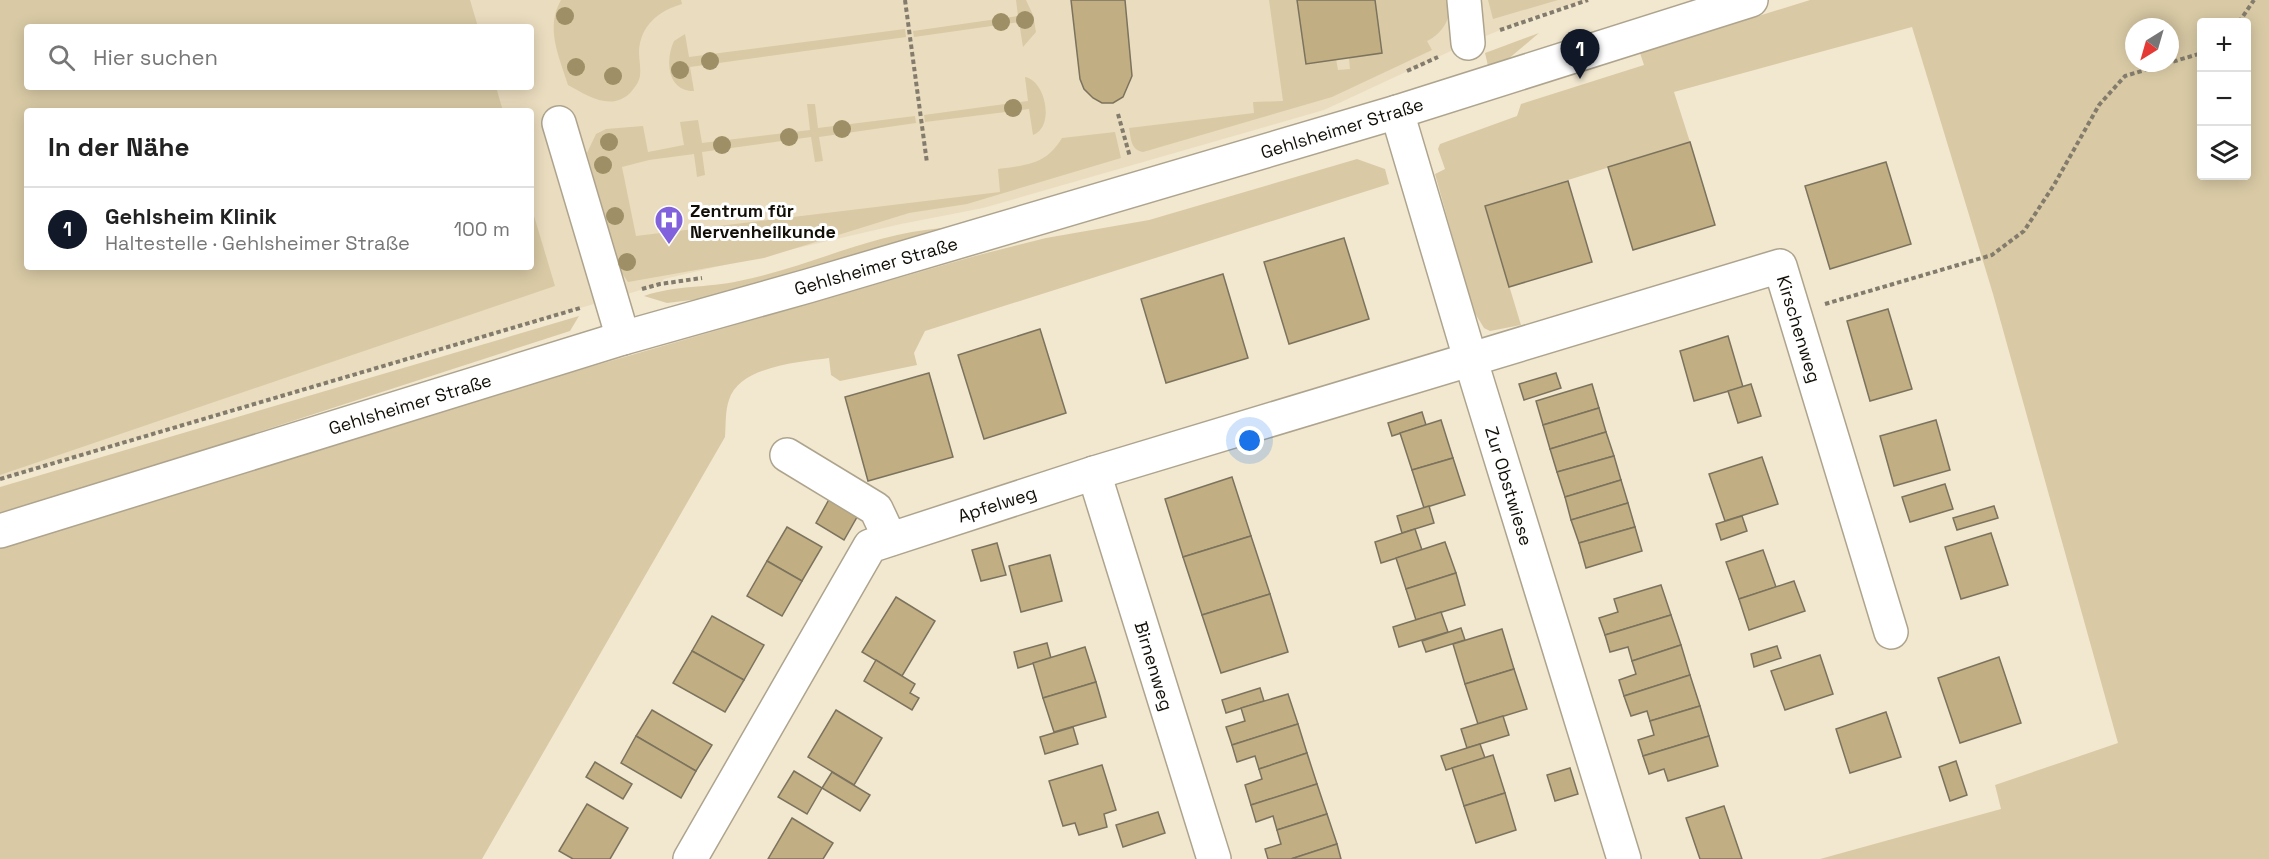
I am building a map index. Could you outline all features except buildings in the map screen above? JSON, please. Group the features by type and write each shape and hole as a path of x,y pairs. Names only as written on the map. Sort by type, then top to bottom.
{"street":[{"path":"1464,0 1468,43"},
{"name":"Gehlsheimer Straße","path":"0,531 623,338 819,283 1397,112 1751,0"},
{"name":"Zur Obstwiese","path":"1397,112 1624,859"},
{"path":"559,123 623,338"},
{"name":"Kirschenweg","path":"1470,358 1780,266 1891,632"},
{"name":"Apfelweg","path":"690,859 870,546 1094,473 1470,358"},
{"path":"787,455 876,509 890,539"},
{"name":"Birnenweg","path":"1094,473 1214,859"}],"path":[{"path":"905,0 927,163"},
{"path":"1396,76 1468,43 1545,12 1588,0"},
{"path":"2242,18 2254,0"},
{"path":"1793,313 1992,255 2024,231 2054,185 2099,105 2125,76 2197,54"},
{"path":"1118,114 1133,166"},
{"path":"0,479 660,284 713,277"}],"shaded area":[{"name":"Zentrum für Nervenheilkunde","path":"0,0 1588,0 1545,12 1468,43 1324,110 983,208 901,224 664,279 660,284 0,479"},
{"path":"0,0 470,0 477,24 24,24 24,90 497,90 502,108 24,108 24,270 534,270 534,216 555,286 0,475"},
{"path":"561,0 681,0 682,4 658,15 647,27 640,43 638,82 624,98 608,101 592,97 568,85 554,32 556,11"},
{"path":"1016,0 1026,0 1033,15 1036,32 1023,47 1019,22 914,37 913,31 1018,16"},
{"path":"1269,0 1297,0 1306,63 1336,59 1338,70 1350,69 1349,58 1382,53 1375,0 1451,0 1450,12 1445,24 1438,34 1427,41 1432,50 1332,97 1143,152 1136,149 1132,143 1129,128 1254,113 1253,102 1283,101"},
{"path":"1488,0 1558,0 1493,19"},
{"path":"1810,0 2269,0 2269,859 1820,859 2001,809 1995,785 2118,743 1993,294 1912,27 1674,92 1690,142 1485,206 1521,325 1490,331 1484,328 1473,310 1435,174 1445,169 1438,149 1440,144 1517,116 1521,104 1644,65 1640,53"},
{"path":"905,29 906,37 690,67 694,91 678,86 673,80 669,65 674,41 685,34 689,57"},
{"path":"1539,33 1507,60 1488,66 1485,53"},
{"path":"1025,77 1032,80 1038,87 1045,104 1044,123 1033,135 1029,109 925,122 924,115 1028,101"},
{"path":"807,104 815,104 818,128 915,116 916,123 819,137 823,161 815,162 811,137 702,152 705,175 697,177 694,154 649,160 622,167 636,236 1000,192 998,169 1026,165 1042,159 1056,147 1062,138 1115,132 1121,158 967,204 909,213 764,258 628,282 617,266 587,153 596,134 606,129 643,126 648,152 684,145 680,122 698,120 702,143 810,130"},
{"path":"1357,159 1385,169 1389,184 925,331 914,353 917,365 840,381 831,375 829,358 787,364 757,373 745,380 735,389 729,400 725,437 482,859 0,859 0,548 562,375 975,256 1046,238 1149,220"},
{"path":"942,228 716,297 667,303 644,296 668,290 739,281 890,237"},
{"path":"579,316 570,331 0,516 0,487"}],"place":[{"name":"Gehlsheim Klinik","path":"1580,79"},
{"name":"Zentrum für Nervenheilkunde","path":"669,246"}]}
